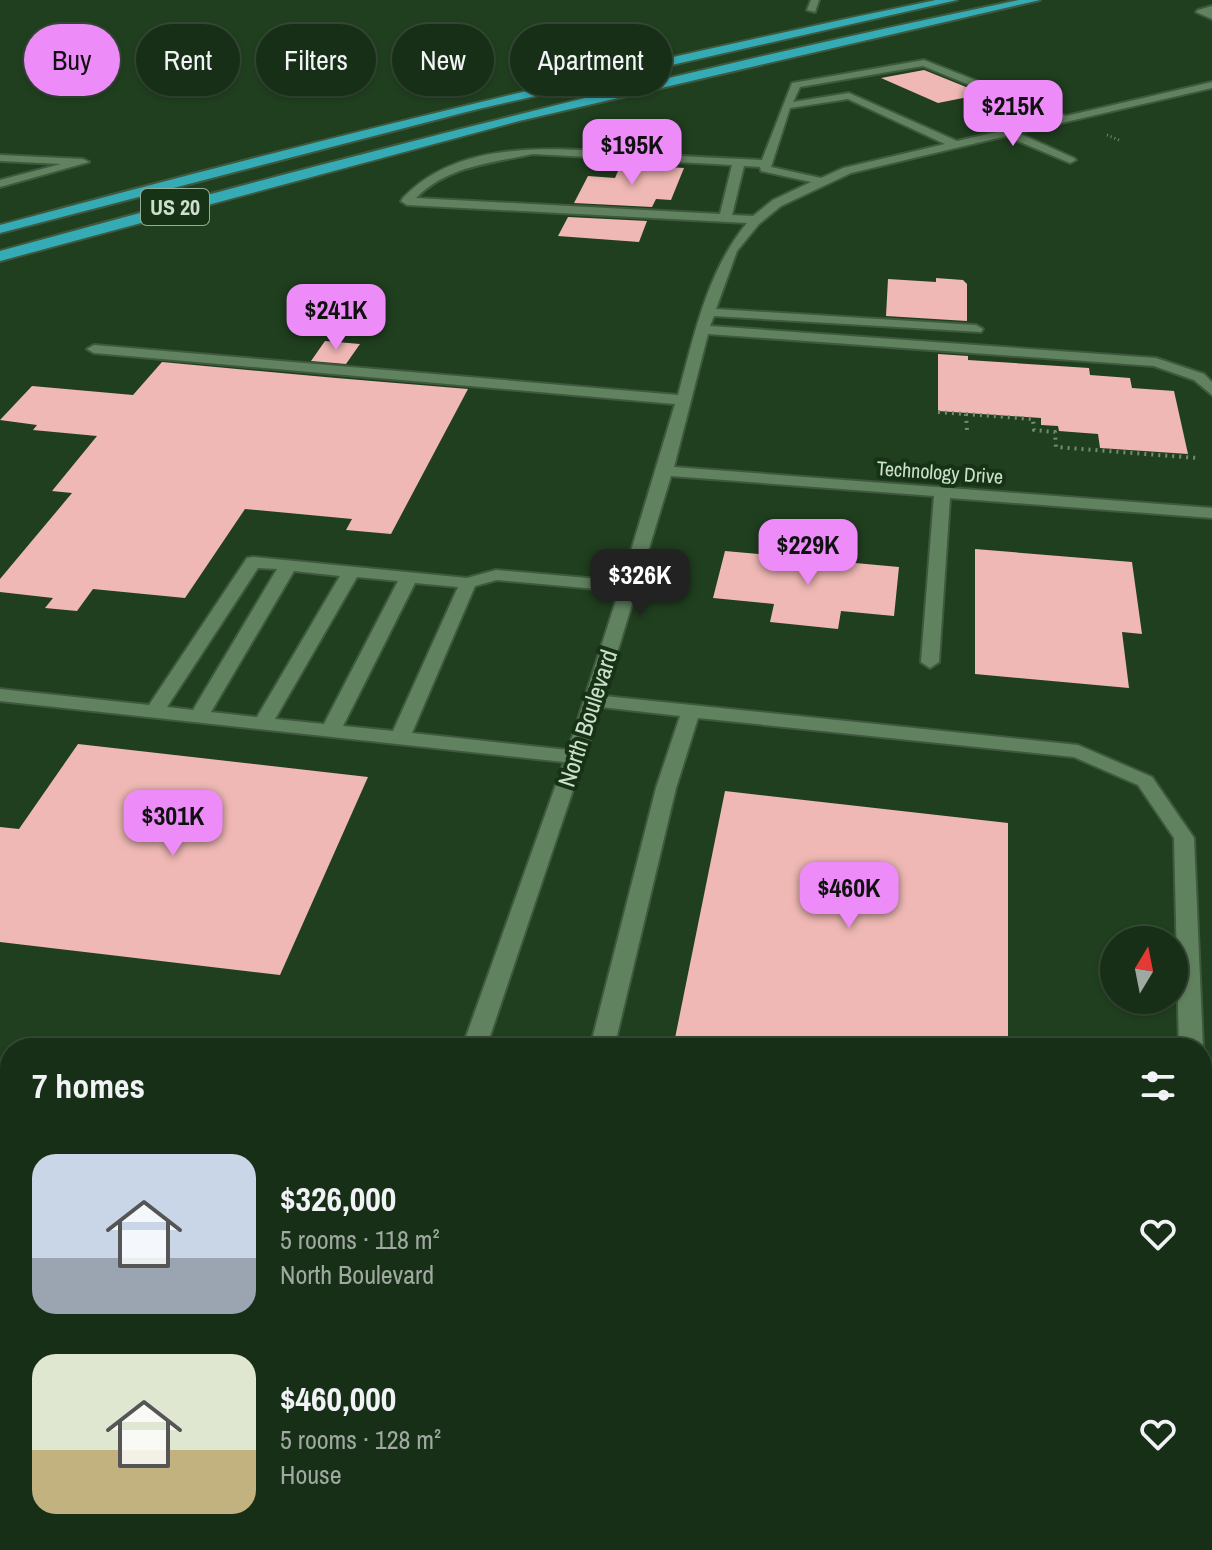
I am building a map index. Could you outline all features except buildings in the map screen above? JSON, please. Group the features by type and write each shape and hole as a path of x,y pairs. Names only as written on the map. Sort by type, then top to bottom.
{"highway":[{"name":"US 20","path":"0,229 573,82 952,0"},
{"name":"US 20","path":"0,256 350,158 783,54 1035,0"}],"street":[{"path":"1212,9 1201,12 1212,16"},
{"path":"1064,119 924,63 796,85 765,169 813,184 891,158 1064,119 1212,85"},
{"path":"1193,89 1212,96"},
{"path":"786,106 849,96 954,144"},
{"path":"1005,132 1070,160"},
{"path":"757,220 407,201 425,182 458,166 533,151 767,164"},
{"path":"0,158 83,162 0,184"},
{"path":"725,218 739,162"},
{"name":"North Boulevard","path":"478,1038 576,757 665,471 702,330 731,250 757,220 813,184"},
{"path":"708,312 976,329"},
{"path":"702,330 1156,362 1199,377 1212,391"},
{"path":"94,349 684,400"},
{"name":"Technology Drive","path":"665,471 1212,513"},
{"path":"1021,479 1022,498"},
{"path":"930,662 942,492"},
{"path":"155,711 253,562 468,583 496,575 627,587"},
{"path":"199,716 288,566"},
{"path":"263,723 351,572"},
{"path":"331,730 409,577"},
{"path":"400,738 468,583"},
{"path":"0,695 576,757"},
{"path":"594,701 1078,751 1145,781 1184,838 1191,1038"},
{"path":"604,1038 666,788 691,711"}],"path":[{"path":"1107,135 1121,141"},
{"path":"938,412 1033,419 1034,430 1055,432 1056,447 1197,458"},
{"path":"966,414 967,431"}]}
